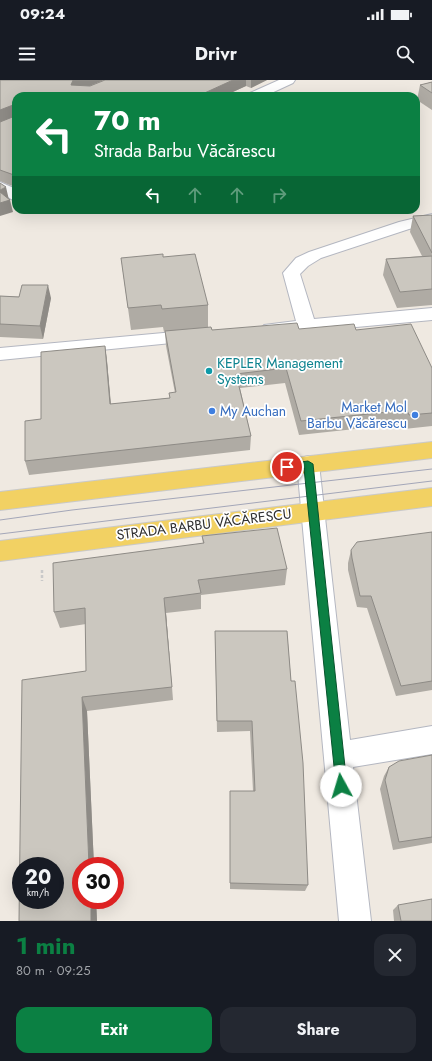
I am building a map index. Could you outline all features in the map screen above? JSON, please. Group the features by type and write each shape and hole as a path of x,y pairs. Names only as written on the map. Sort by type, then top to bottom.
{"main road":[{"path":"0,501 432,450"},
{"name":"STRADA BARBU VĂCĂRESCU","path":"0,551 432,497"}],"street":[{"path":"264,92 289,80"},
{"path":"0,186 12,194"},
{"path":"306,326 291,273 302,262 315,255 405,225 432,219"},
{"path":"252,331 432,314"},
{"path":"0,354 212,334"},
{"path":"308,464 355,921"},
{"path":"338,756 432,740"}],"building":[{"path":"0,80 73,80 71,85 90,86 105,80 233,80 207,92 12,92 12,105 0,110"},
{"path":"432,82 432,93 420,85"},
{"path":"12,117 12,174 0,170 0,122"},
{"path":"0,183 6,187 0,190"},
{"path":"0,192 10,200 0,203"},
{"path":"432,215 432,253 413,216"},
{"path":"163,254 163,257 195,254 208,305 162,309 161,305 128,308 121,258"},
{"path":"432,256 432,289 400,292 386,259"},
{"path":"22,285 48,285 40,326 0,324 0,296 19,297"},
{"path":"297,323 299,329 354,324 356,330 411,324 432,368 432,413 409,415 407,410 301,421 286,368 236,374 251,436 25,461 25,421 41,419 41,352 105,346 110,404 170,398 169,393 176,392 165,331 211,327 212,330"},
{"path":"277,528 287,569 198,580 201,593 164,598 172,687 82,697 89,857 72,857 72,909 91,909 91,921 19,921 19,909 64,909 64,857 20,857 22,680 86,671 85,608 54,612 53,563 204,543 202,536"},
{"path":"432,532 432,681 401,686 371,596 360,596 351,550 357,542"},
{"path":"215,631 287,631 291,681 295,681 303,763 308,885 230,883 230,791 255,791 252,721 217,721"},
{"path":"432,755 432,837 399,842 385,780 389,767 399,761"},
{"path":"432,899 432,921 401,921 398,905"}],"tram line":[{"path":"0,520 72,510 432,469"},
{"path":"0,534 432,481"}],"place":[{"name":"KEPLER Management Systems","path":"209,371"},
{"name":"My Auchan","path":"212,411"},
{"name":"Market Mol Barbu Văcărescu","path":"415,415"}],"route":[{"path":"287,467 308,464 341,786"}]}
